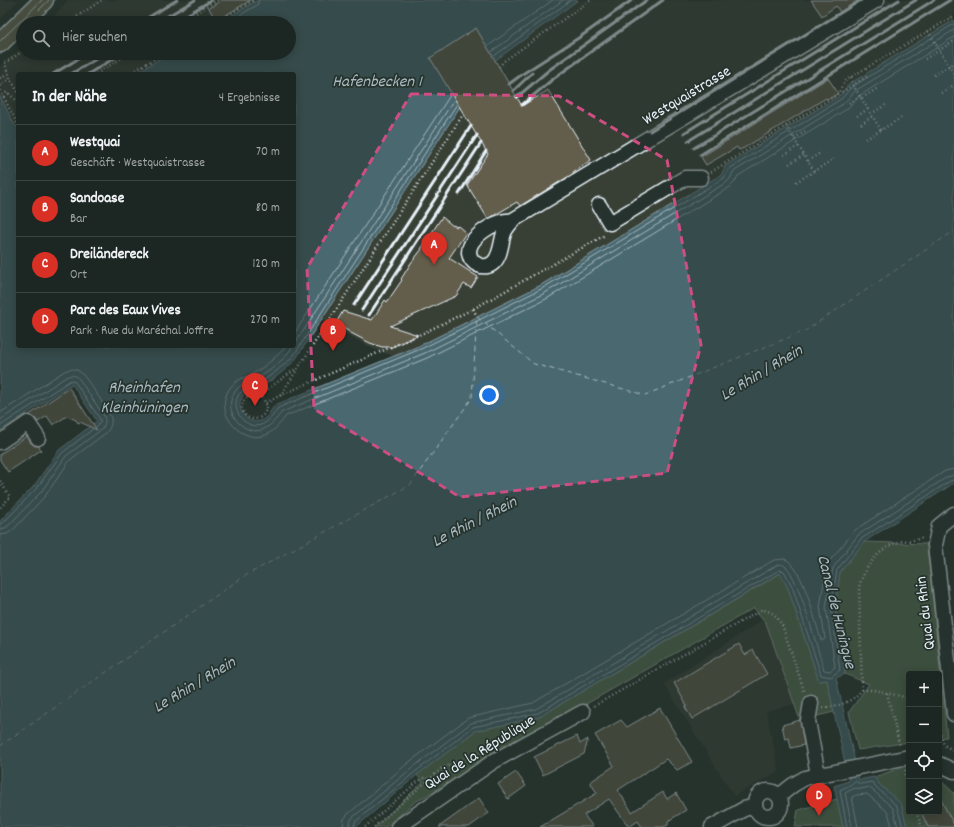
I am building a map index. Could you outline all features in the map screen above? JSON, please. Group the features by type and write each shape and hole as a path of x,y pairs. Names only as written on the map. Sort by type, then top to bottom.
{"main road":[{"path":"28,16 44,0"},
{"path":"0,44 16,28"}],"street":[{"name":"Westquaistrasse","path":"513,220 877,0"},
{"path":"599,205 610,223 685,178 701,178"},
{"path":"0,442 28,423 38,438"},
{"name":"Quai du Rhin","path":"954,514 939,526 935,545 952,680 954,714"},
{"path":"811,703 808,721 824,774"},
{"name":"Quai de la République","path":"398,827 494,761 583,712"},
{"path":"779,796 793,785 806,778 904,757"},
{"path":"942,765 954,770"},
{"path":"767,790 774,792 779,796 782,804 777,821 763,816 758,812 755,806 755,799 760,793 767,790"},
{"path":"712,827 744,809 755,806"}],"path":[{"path":"78,16 102,0"},
{"path":"191,16 218,0"},
{"path":"226,16 254,0"},
{"path":"499,66 591,0"},
{"path":"928,31 954,74"},
{"path":"925,59 954,41"},
{"path":"16,56 4,64 16,88"},
{"path":"100,72 119,60"},
{"path":"132,72 152,60"},
{"path":"934,75 954,63"},
{"path":"842,92 869,75"},
{"path":"0,78 9,76"},
{"path":"0,86 9,76"},
{"path":"851,77 853,85 881,130"},
{"path":"941,93 954,85"},
{"path":"849,103 878,88"},
{"path":"0,90 16,121"},
{"path":"3,96 7,92 16,100"},
{"path":"861,124 887,104"},
{"path":"857,116 868,109"},
{"path":"279,396 464,113"},
{"path":"866,139 901,118"},
{"path":"786,126 814,171"},
{"path":"794,138 806,131"},
{"path":"784,154 798,146"},
{"path":"808,161 820,153"},
{"path":"789,164 804,155"},
{"path":"796,182 834,160"},
{"path":"473,309 477,316"},
{"path":"258,396 264,401 266,410 259,418 249,417 244,412 245,399 251,396 258,396 298,368"},
{"path":"270,380 272,385"},
{"path":"0,481 10,497 0,508"},
{"path":"583,712 760,610 766,610 778,617 806,698 811,703 823,708 845,704 854,699 862,690 859,588 861,579 866,569 886,548 902,541 916,540 924,536"},
{"path":"862,690 874,690 906,697"},
{"path":"887,693 904,757 908,779"},
{"path":"942,739 944,745 954,751"},
{"path":"374,827 429,778 441,770 487,750"},
{"path":"365,827 416,783 424,778 429,778"},
{"path":"917,815 922,827"}],"highlighted area":[{"path":"411,94 559,96 667,160 701,345 667,473 460,497 314,409 307,268"}],"shaded area":[{"path":"0,0 19,0 0,19"},
{"path":"68,0 954,0 954,20 849,84 839,96 725,166 722,174 555,277 421,345 394,356 376,350 322,320 296,302 296,72 16,72 16,139 0,149 0,67 16,52 16,60 296,60 296,16 54,16"},
{"path":"761,621 766,623 794,704 766,711 779,771 734,796 664,684"}],"green space":[{"path":"864,542 927,544 940,671 906,671 906,742 858,750 849,712 869,684 845,674 835,607 840,572"},
{"path":"781,573 788,588 819,681 827,680 834,712 800,720 766,623 754,608 415,802 386,827 375,827 423,782 417,775 475,731 539,717"},
{"path":"942,689 947,737 942,738"},
{"path":"904,767 906,768 906,815 942,815 942,782 954,793 954,827 907,827 901,804 879,784 874,777"},
{"path":"837,799 843,827 795,827 798,810"}],"water":[{"path":"258,0 578,0 497,59 480,76 295,360 272,379 259,388 247,392 242,397 240,408 244,416 251,421 256,422 265,418 275,405 421,345 541,285 722,174 725,166 839,96 849,84 954,20 954,483 864,542 840,572 835,607 845,674 836,678 859,780 874,777 879,784 901,804 907,827 843,827 834,786 849,781 827,680 819,681 788,588 780,573 539,717 475,731 417,775 356,827 0,827 0,521 34,486 59,450 97,421 72,384 0,431 0,96 16,126 16,348 296,348 296,72 138,72 158,60 296,60 296,16 231,16"}],"building":[{"path":"222,0 251,0 224,16 213,16 209,8"},
{"path":"811,0 860,0 840,12 836,6 822,16"},
{"path":"476,28 522,106 548,90 591,160 573,172 574,173 520,206 517,202 488,219 467,185 488,154 430,58"},
{"path":"828,78 838,93 833,97 826,98 744,148 739,150 737,147 706,165 701,157"},
{"path":"442,217 453,226 458,226 466,233 449,258 478,277 471,288 464,284 456,296 390,326 418,335 392,347 382,347 370,343 336,323 343,311 372,320 385,300 387,302 402,280 401,279 411,263 422,249"},
{"path":"69,388 97,430 80,422 78,423 76,420 67,416 53,425 47,416 38,422 35,418 29,415"},
{"path":"27,436 31,443 35,446 39,446 41,450 8,472 0,460 0,454"},
{"path":"739,644 745,655 753,650 767,674 692,719 685,707 687,706 674,683"},
{"path":"660,708 692,762 677,770 666,759 618,790 632,812 663,792 667,799 676,793 686,810 668,821 668,825 663,827 642,827 638,821 629,827 609,799 584,815 593,827 540,827 597,793 590,782 614,766 595,735 621,720 627,727"},
{"path":"800,720 804,745 791,748 789,738 785,739 782,725"},
{"path":"577,736 580,744 588,739 584,754 543,775 534,757"},
{"path":"516,772 526,786 508,799 498,784"},
{"path":"479,798 489,813 469,827 439,827"},
{"path":"942,802 954,827 928,827 922,815 942,815"}],"ferry route":[{"path":"477,317 534,364 645,395 805,331 954,231"},
{"path":"0,746 243,577 410,485 472,398 477,316"}],"tram line":[{"path":"26,16 42,0"},
{"path":"39,10 49,0"},
{"path":"0,41 16,25"}],"railway":[{"path":"151,16 177,0"},
{"path":"168,16 195,0"},
{"path":"185,16 212,0"},
{"path":"509,84 580,37 632,0"},
{"path":"517,97 549,70 647,0"},
{"path":"522,105 553,79 663,0"},
{"path":"650,131 861,0"},
{"path":"684,133 899,0"},
{"path":"688,141 916,0"},
{"path":"694,148 934,0"},
{"path":"700,155 950,0"},
{"path":"56,72 76,60"},
{"path":"74,72 94,60"},
{"path":"91,72 111,60"},
{"path":"513,91 532,73"},
{"path":"354,305 471,126"},
{"path":"362,310 477,135"},
{"path":"369,315 481,143"},
{"path":"459,194 486,151"}],"place":[{"name":"Westquai","path":"434,265"},
{"name":"Sandoase","path":"333,351"},
{"name":"Dreiländereck","path":"255,406"},
{"name":"Parc des Eaux Vives","path":"819,816"}],"water label":[{"name":"Hafenbecken 1","path":"377,83"},
{"name":"Le Rhin / Rhein","path":"762,374"},
{"name":"Rheinhafen Kleinhüningen","path":"144,399"},
{"name":"Le Rhin / Rhein","path":"475,523"},
{"name":"Canal de Huningue","path":"835,612"},
{"name":"Le Rhin / Rhein","path":"195,686"}]}
